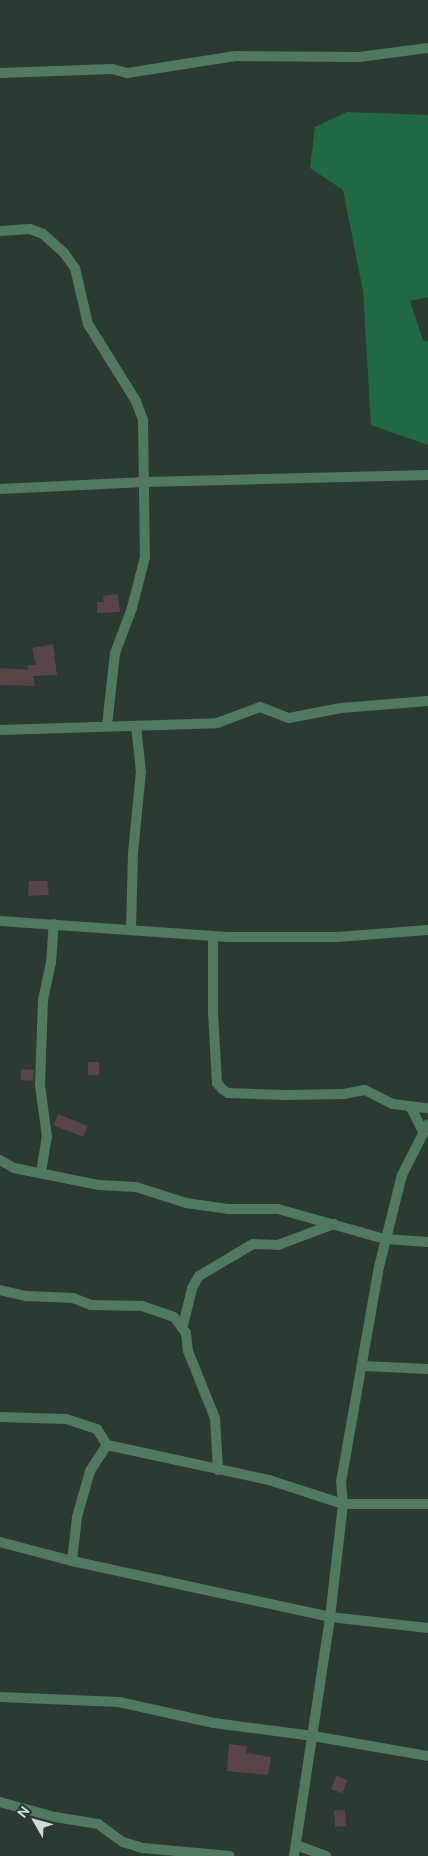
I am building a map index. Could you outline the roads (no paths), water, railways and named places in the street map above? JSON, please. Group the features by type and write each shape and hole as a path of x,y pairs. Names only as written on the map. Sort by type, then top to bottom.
{"street":[{"path":"0,73 112,69 127,73 236,56 359,56 428,48"},
{"path":"0,231 30,230 43,234 64,252 75,268 88,324 136,401 144,420 145,557 132,608 115,653 107,726"},
{"path":"0,489 145,482 428,475"},
{"path":"0,730 217,723 260,708 288,718 341,708 428,701"},
{"path":"131,929 133,853 141,772 136,726"},
{"path":"0,921 131,929 213,937 337,937 428,930"},
{"path":"40,1173 47,1137 40,1085 43,1000 52,963 54,924"},
{"path":"213,937 214,1039 217,1082 222,1089 228,1093 285,1095 344,1094 365,1090 393,1104 428,1108"},
{"path":"294,1856 330,1617 343,1504 341,1482 385,1239 402,1174 425,1127 410,1106"},
{"path":"0,1160 14,1168 99,1185 136,1187 186,1203 228,1208 278,1209 385,1239 428,1242"},
{"path":"218,1470 215,1418 188,1351 182,1325 192,1288 200,1276 253,1244 278,1245 334,1224"},
{"path":"0,1290 26,1296 74,1298 91,1305 142,1306 165,1313 182,1325"},
{"path":"363,1366 428,1369"},
{"path":"0,1417 66,1419 97,1429 108,1445 269,1480 343,1504 428,1504"},
{"path":"72,1562 77,1517 90,1471 108,1445"},
{"path":"0,1542 72,1562 330,1617 428,1628"},
{"path":"0,1697 120,1702 214,1723 313,1736 428,1756"},
{"path":"0,1802 98,1824 123,1842 143,1848 230,1856"},
{"path":"296,1845 326,1856"}]}
